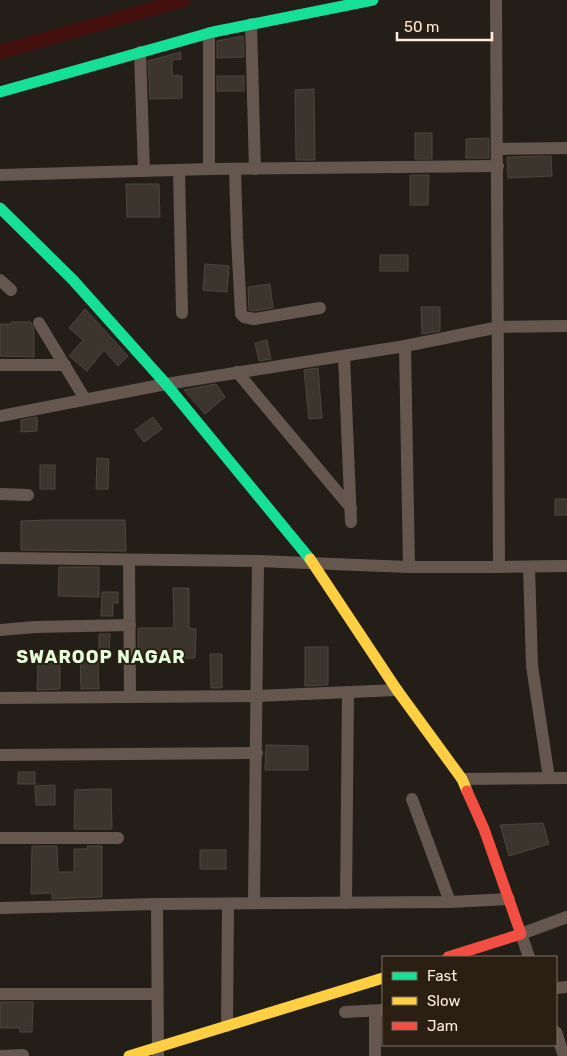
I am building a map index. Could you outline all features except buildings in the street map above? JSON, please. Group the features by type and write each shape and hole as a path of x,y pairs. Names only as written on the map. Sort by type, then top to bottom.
{"street":[{"path":"0,92 209,33 373,0"},
{"path":"496,0 499,567"},
{"path":"251,24 255,169"},
{"path":"209,33 210,169"},
{"path":"140,52 144,171"},
{"path":"498,149 567,148"},
{"path":"0,175 210,169 498,166"},
{"path":"235,169 241,314 244,317 254,319 320,308"},
{"path":"179,170 182,313"},
{"path":"0,208 73,280 166,384 314,564 397,690 462,779 484,828 529,956"},
{"path":"0,280 11,290"},
{"path":"39,323 85,399"},
{"path":"0,416 166,384 405,346 499,327 567,326"},
{"path":"405,346 408,567"},
{"path":"344,356 351,522"},
{"path":"0,365 65,365"},
{"path":"237,372 351,508"},
{"path":"0,494 28,495"},
{"path":"0,558 258,561 408,567 567,566"},
{"path":"129,560 130,696"},
{"path":"254,903 258,561"},
{"path":"529,567 532,666 549,778"},
{"path":"0,630 35,627 130,625"},
{"path":"0,698 257,696 397,690"},
{"path":"346,903 348,692"},
{"path":"0,755 257,753"},
{"path":"462,779 567,778"},
{"path":"412,799 450,902"},
{"path":"0,838 118,838"},
{"path":"0,908 157,904 450,902 509,899"},
{"path":"157,904 158,1052"},
{"path":"227,1026 228,904"},
{"path":"451,956 567,917"},
{"path":"129,1056 158,1052 227,1026 382,978"},
{"path":"0,994 157,994"},
{"path":"344,1012 379,1010 375,1056"},
{"path":"557,1035 564,1056"},
{"path":"0,1056 23,1055"}],"waterway":[{"path":"0,52 183,0"}],"traffic: fast":[{"path":"0,92 213,32 373,0"},
{"path":"0,208 73,280 166,384 310,559"}],"traffic: slow":[{"path":"310,559 397,690 462,779 467,791"},
{"path":"129,1056 382,978"}],"traffic: jam":[{"path":"451,956 521,934 484,829 467,791"}],"district":[{"name":"SWAROOP NAGAR","path":"101,657"}]}
